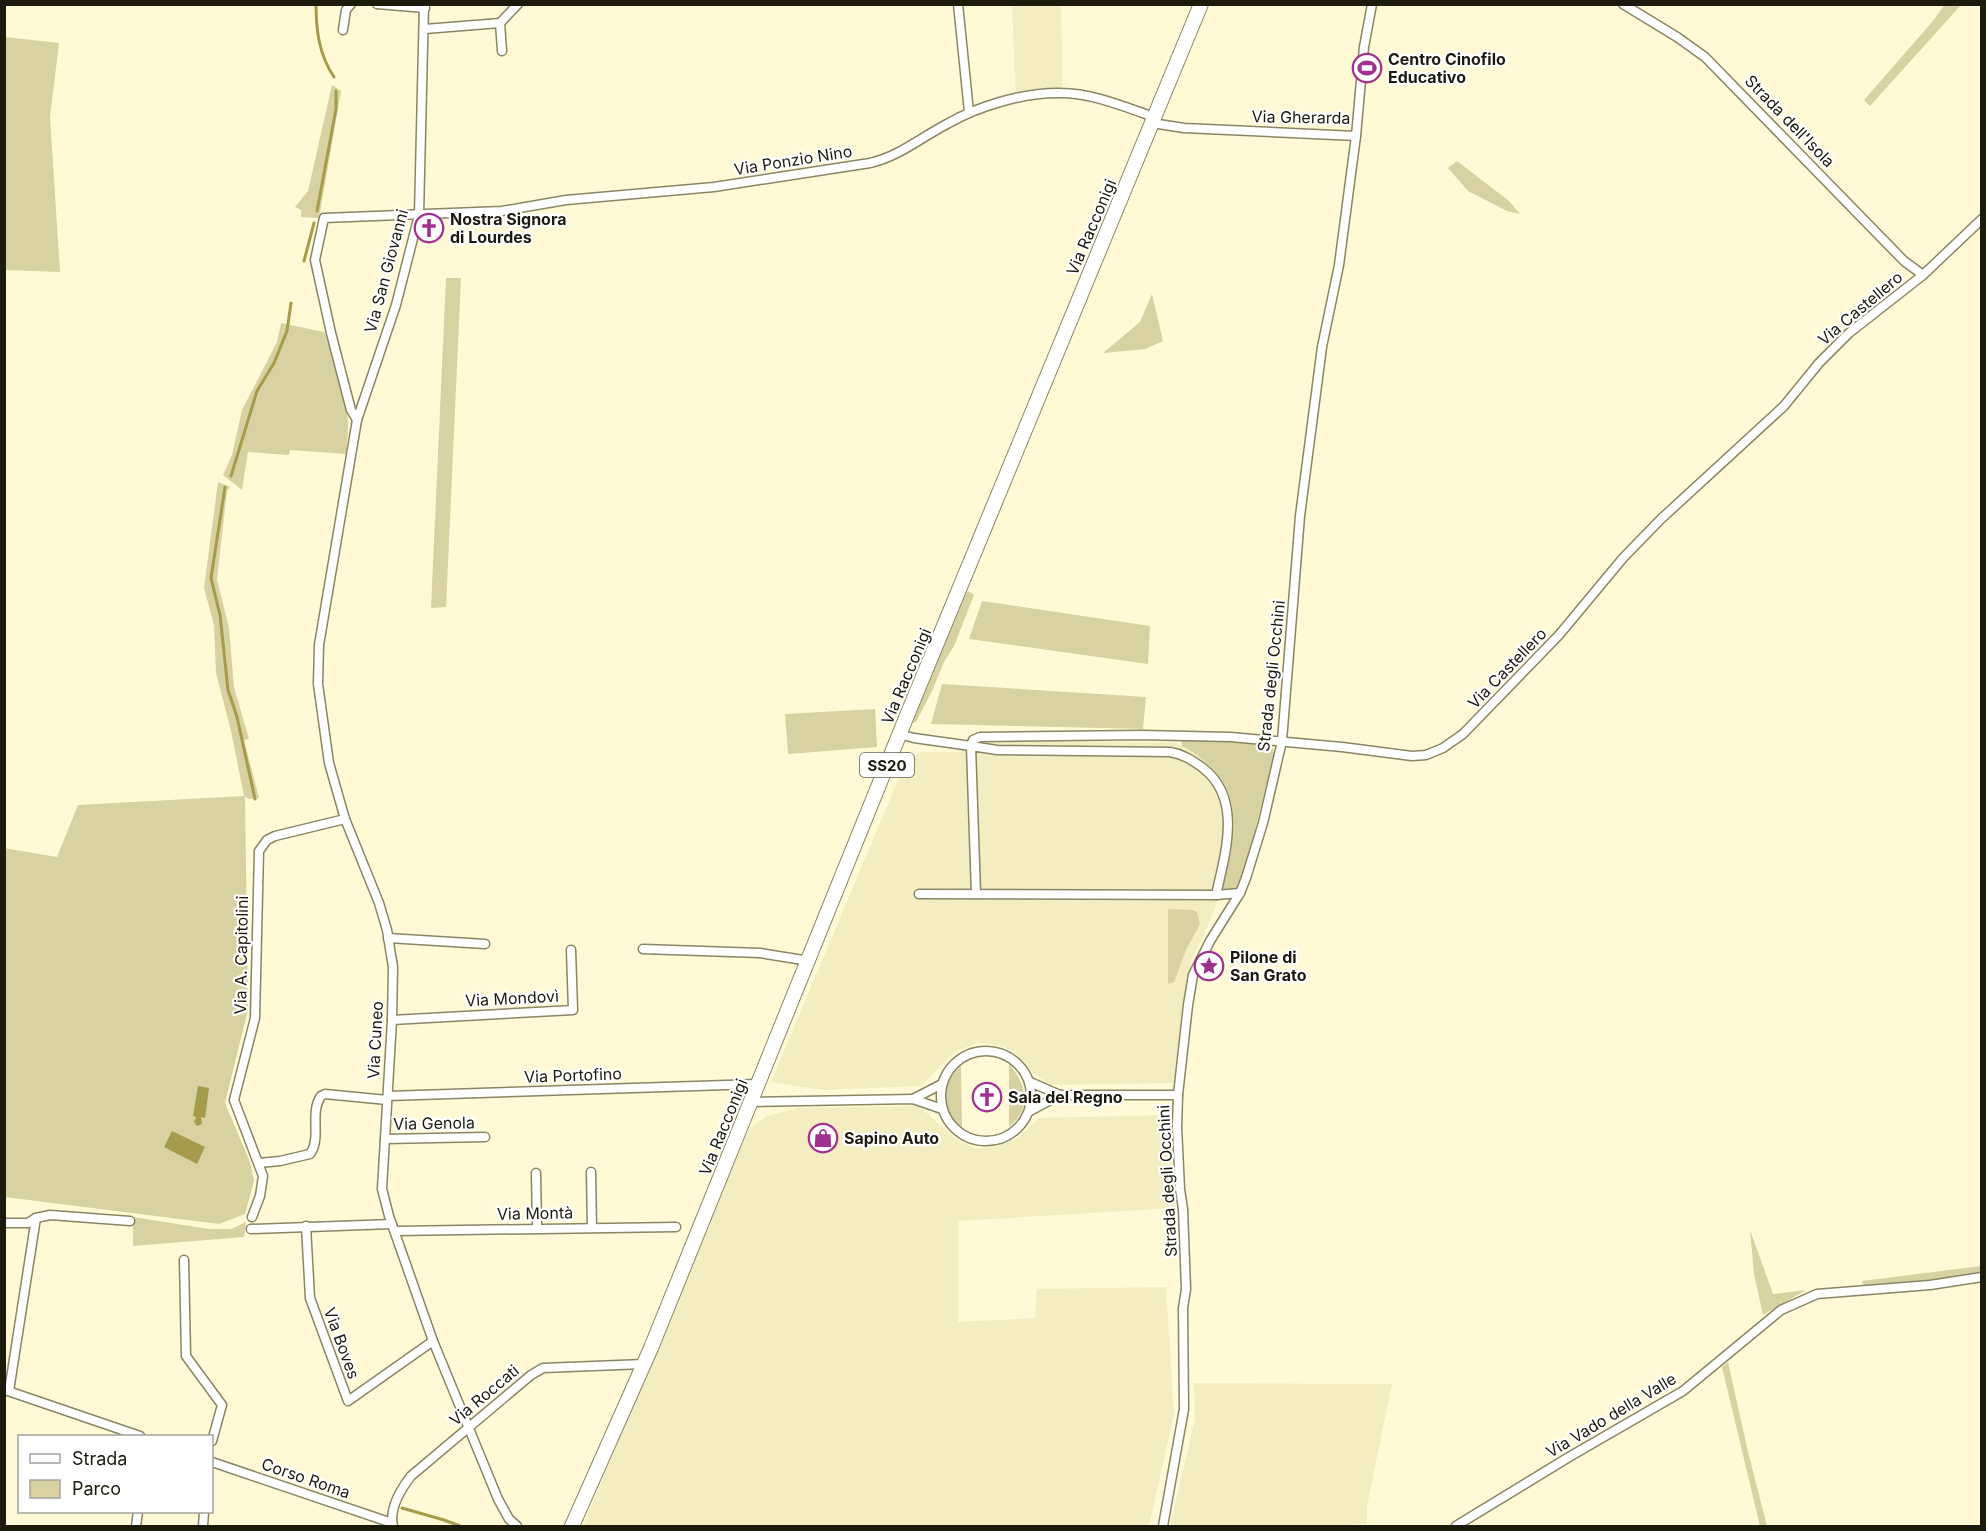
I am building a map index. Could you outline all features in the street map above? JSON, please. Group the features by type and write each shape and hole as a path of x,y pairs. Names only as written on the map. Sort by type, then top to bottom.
{"main road":[{"name":"Via Racconigi","path":"572,1527 644,1364 899,734 1201,4"}],"street":[{"path":"343,30 346,10 351,4"},
{"path":"377,4 425,6"},
{"path":"425,29 500,24 518,4"},
{"path":"958,4 969,112"},
{"name":"Via Gherarda","path":"1153,120 1184,128 1356,136 1364,47 1372,4"},
{"name":"Strada dell'Isola","path":"1623,4 1705,57 1904,261 1923,275"},
{"name":"Via San Giovanni","path":"337,540 357,420 396,305 419,215 425,6"},
{"path":"500,24 502,51"},
{"name":"Via Ponzio Nino","path":"357,420 351,410 315,260 324,218 502,211 566,200 714,187 870,163 892,157 934,130 969,112 1030,96 1062,93 1102,100 1153,120"},
{"name":"Strada degli Occhini","path":"1163,1527 1184,1409 1186,1289 1177,1127 1178,1095 1188,1005 1193,975 1210,941 1240,893 1263,823 1282,741 1300,516 1322,347 1339,265 1356,136"},
{"name":"Via Castellero","path":"899,734 970,746 973,740 992,736 1231,736 1412,756 1426,755 1449,743 1469,727 1559,635 1623,558 1661,519 1767,423 1819,363 1849,333 1923,275 1982,219"},
{"name":"Via Cuneo","path":"337,540 319,645 318,684 329,763 345,819 379,903 393,967 382,1190 433,1341 498,1499 509,1519 517,1527"},
{"path":"976,894 970,746 997,750 1182,754 1211,774 1220,786 1227,810 1227,846 1216,895"},
{"name":"Via A. Capitolini","path":"252,1217 263,1176 234,1100 255,1018 259,851 267,840 274,836 345,819"},
{"path":"919,894 1216,895 1240,893"},
{"path":"388,938 485,944"},
{"path":"643,949 760,953 809,961"},
{"name":"Via Mondovì","path":"392,1020 573,1010 571,950"},
{"path":"985,1050 1000,1052 1013,1059 1023,1069 1030,1082 1032,1102 1024,1122 1015,1132 1004,1138 985,1141 967,1137 956,1130 942,1109 940,1097 942,1084 948,1071 958,1060 971,1053 985,1050"},
{"path":"1030,1082 1060,1095 1178,1095"},
{"name":"Via Portofino","path":"259,1163 310,1154 314,1147 317,1106 321,1096 325,1094 387,1098 758,1084"},
{"path":"914,1099 942,1084"},
{"path":"1029,1111 1060,1095"},
{"path":"751,1102 914,1099 942,1109"},
{"name":"Via Genola","path":"385,1138 485,1137"},
{"path":"591,1172 592,1228"},
{"path":"536,1173 537,1228"},
{"path":"4,1223 28,1223 36,1218 50,1215 130,1221"},
{"path":"36,1218 7,1391 134,1435"},
{"name":"Via Montà","path":"251,1229 306,1226 676,1227"},
{"name":"Via Boves","path":"306,1226 310,1298 348,1401 433,1341"},
{"path":"184,1260 186,1356 222,1405 213,1437"},
{"name":"Via Vado della Valle","path":"1456,1527 1569,1457 1683,1391 1781,1310 1817,1294 1930,1285 1982,1277"},
{"name":"Via Roccati","path":"392,1525 397,1499 411,1476 531,1375 543,1368 644,1364"},
{"name":"Corso Roma","path":"213,1462 392,1525"}],"shaded area":[{"path":"1012,5 1061,5 1063,90 1016,95"},
{"path":"983,741 1173,742 1208,763 1224,781 1234,814 1233,847 1222,890 1191,961 1183,1001 1174,1083 1050,1085 1032,1072 1015,1052 1001,1046 978,1043 956,1051 921,1086 823,1090 771,1082 907,759 921,752 959,752"},
{"path":"198,1086 209,1088 205,1118 201,1117 202,1124 197,1126 193,1120 195,1121 196,1117 193,1116"},
{"path":"919,1106 956,1139 974,1148 995,1147 1018,1138 1039,1118 1170,1115 1174,1208 958,1221 958,1322 1035,1318 1037,1289 1166,1287 1174,1414 1149,1526 583,1526 748,1130 767,1116 797,1108"},
{"path":"172,1131 205,1147 197,1164 164,1147"},
{"path":"1194,1383 1392,1384 1367,1506 1367,1524 1170,1526 1195,1419"}],"green space":[{"path":"1945,4 1961,5 1870,106 1864,100"},
{"path":"5,37 59,43 50,117 60,272 5,270"},
{"path":"332,85 341,91 319,218 301,217 301,210 295,207 308,191"},
{"path":"1457,161 1509,201 1520,214 1507,211 1468,191 1448,168"},
{"path":"446,278 461,278 446,607 431,608"},
{"path":"1152,294 1163,341 1145,349 1103,353 1140,322"},
{"path":"281,323 324,332 337,366 346,401 348,425 346,454 290,450 289,455 248,452 242,490 223,475 232,455 242,410 277,342"},
{"path":"218,482 230,487 227,491 217,579 229,628 234,687 249,739 244,740 259,798 245,797 248,1010 225,1103 250,1162 254,1181 245,1214 219,1224 5,1197 4,848 57,857 78,805 244,796 216,673 214,625 204,588"},
{"path":"968,591 974,595 954,646 916,722 911,723 961,601"},
{"path":"982,601 1150,626 1148,664 969,639"},
{"path":"942,684 1146,697 1143,729 931,724"},
{"path":"875,709 877,747 788,754 785,714"},
{"path":"1181,740 1271,744 1274,753 1245,871 1237,888 1222,890 1234,827 1227,791 1218,775 1203,760 1182,746"},
{"path":"1168,910 1197,912 1200,924 1186,950 1174,982 1168,984"},
{"path":"1009,1064 1023,1088 1024,1104 1016,1120 1009,1127"},
{"path":"961,1066 962,1127 949,1113 945,1097 949,1081"},
{"path":"133,1217 209,1229 231,1229 246,1222 244,1237 133,1246"},
{"path":"1750,1230 1773,1294 1806,1290 1763,1315 1754,1274"},
{"path":"1981,1266 1981,1274 1974,1275 1864,1288 1862,1281"},
{"path":"1728,1362 1767,1526 1760,1526 1722,1367"}],"waterway":[{"path":"316,4 319,42 334,77"},
{"path":"317,211 336,109 336,91"},
{"path":"304,261 314,223"},
{"path":"231,476 257,391 274,363 287,331 291,303"},
{"path":"225,487 211,578 220,615 228,690 237,717 255,799"},
{"path":"402,1508 460,1526"}],"place":[{"name":"Centro Cinofilo Educativo","path":"1367,68"},
{"name":"Nostra Signora di Lourdes","path":"429,228"},
{"name":"Pilone di San Grato","path":"1209,966"},
{"name":"Sala del Regno","path":"987,1097"},
{"name":"Sapino Auto","path":"823,1138"}]}
